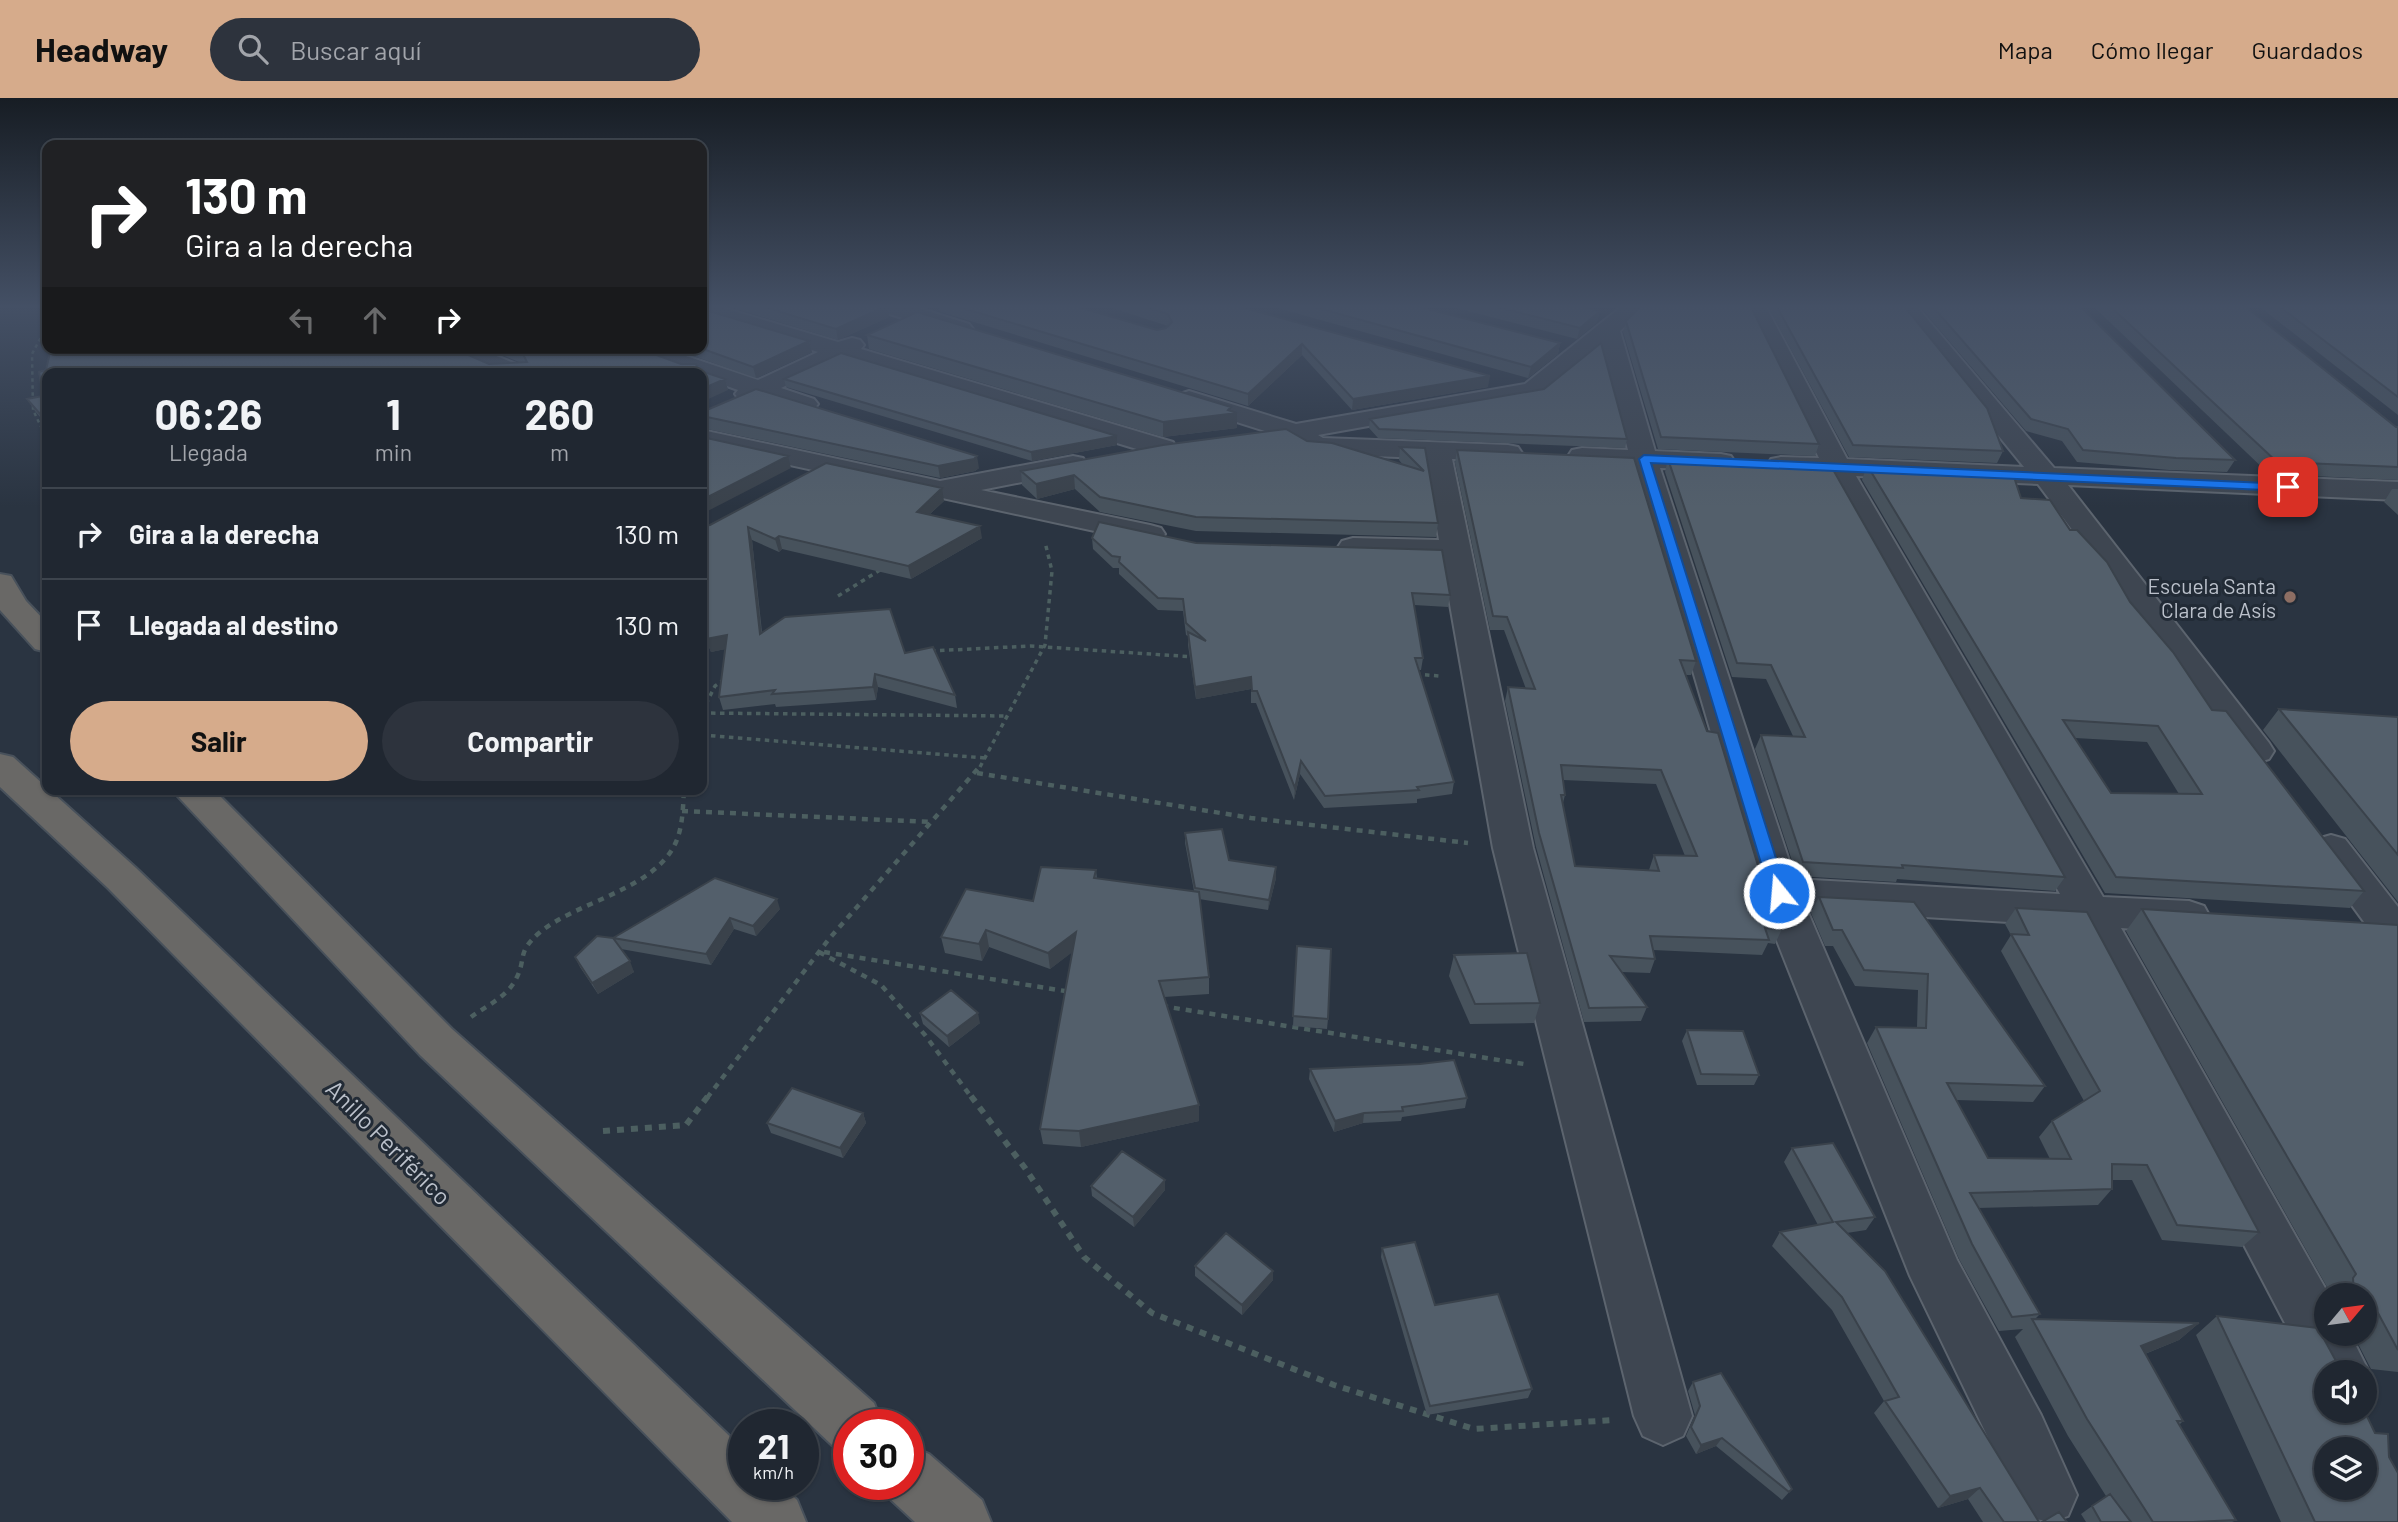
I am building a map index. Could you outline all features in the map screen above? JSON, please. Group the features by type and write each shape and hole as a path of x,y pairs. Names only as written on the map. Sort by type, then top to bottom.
{"highway":[{"path":"0,583 13,606 42,637"},
{"name":"Anillo Periférico","path":"0,766 122,878 775,1522"},
{"path":"196,795 436,1042 837,1409"},
{"path":"924,1489 960,1522"}],"street":[{"path":"711,373 823,409"},
{"path":"724,405 792,373"},
{"path":"922,373 1176,447 1029,471 940,489"},
{"path":"1228,440 1533,390 1552,373"},
{"path":"1622,373 1644,459 1779,893 1937,1276 2020,1436 2047,1495"},
{"path":"1789,373 1837,467 2091,912 2334,1360"},
{"path":"1960,373 2045,475 2273,774"},
{"path":"1481,375 1533,390"},
{"path":"1163,391 1293,431 1317,446 1534,454"},
{"path":"707,439 1183,540"},
{"path":"1437,450 1513,848 1663,1416"},
{"path":"977,456 1029,471"},
{"path":"1561,456 2398,491"},
{"path":"2232,458 2261,486"},
{"path":"787,484 823,465"},
{"path":"1320,547 1458,550"},
{"path":"2316,829 2396,931"},
{"path":"1779,893 2228,919"},
{"path":"2337,925 2396,931"}],"path":[{"path":"32,373 33,410 42,429"},
{"path":"33,410 40,408"},
{"path":"536,1135 686,1125 820,952 977,773 1045,645 1052,571 1037,511"},
{"path":"838,596 885,566"},
{"path":"922,652 977,645 1045,645 1209,658"},
{"path":"1413,674 1482,679"},
{"path":"707,702 715,686 727,678"},
{"path":"707,712 1007,716"},
{"path":"707,735 985,758"},
{"path":"977,773 1251,818 1513,848"},
{"path":"436,1042 511,988 519,972 518,960 526,944 551,923 650,873 675,846 683,795"},
{"path":"682,811 934,822"},
{"path":"820,952 1080,993"},
{"path":"820,952 881,985 925,1035 1024,1168 1084,1256 1152,1314 1334,1384 1474,1429 1663,1416"},
{"path":"1148,1004 1572,1072"}],"building":[{"path":"707,373 725,379 707,387"},
{"path":"796,373 909,373 1117,436 1031,452 784,379"},
{"path":"998,373 1120,373 1231,407 1228,410 1237,413 1163,422"},
{"path":"1180,373 1270,373 1248,394"},
{"path":"1329,373 1481,373 1490,376 1353,399"},
{"path":"1563,373 1609,373 1627,439 1379,429 1370,419 1544,389"},
{"path":"1642,373 1784,373 1819,444 1661,437"},
{"path":"1814,373 1959,373 1987,408 2003,451 1853,445"},
{"path":"1991,373 2148,373 2235,460 2083,450 2068,429 2031,419"},
{"path":"2182,373 2329,373 2398,427 2398,467 2277,462"},
{"path":"2367,373 2398,373 2398,397"},
{"path":"756,389 977,456 974,459 938,466 707,417 707,410"},
{"path":"42,396 42,416 27,399"},
{"path":"1286,429 1307,441 1332,443 1424,471 1400,447 1425,448 1438,523 1196,517 1100,497 1074,475 1036,484 1021,471 1163,445"},
{"path":"707,438 788,456 707,497"},
{"path":"1457,450 1634,458 1696,661 1680,660 1707,731 1718,733 1762,879 1782,929 1765,928 1769,940 1650,936 1655,959 1610,956 1647,1007 1589,1008 1539,833 1508,687 1535,689 1507,617 1493,616","holes":["1561,765 1661,770 1697,856 1654,855 1659,871 1575,866 1561,795 1565,795"]},
{"path":"1668,459 1831,466 2065,877 1902,865 1903,868 1803,862 1761,735 1805,737 1771,665 1737,663"},
{"path":"826,463 942,488 917,512 980,526 908,566 779,536 775,539 748,527 760,634 785,617 890,609 905,653 933,647 955,695 875,674 873,687 772,694 775,690 719,697 727,635 707,639 707,525"},
{"path":"1867,465 2012,471 2021,498 2050,500 2070,530 2077,530 2107,562 2130,602 2173,652 2212,710 2226,711 2364,891 2116,877","holes":["2063,720 2158,726 2202,794 2111,793"]},
{"path":"1099,522 1196,543 1442,550 1450,595 1412,593 1423,658 1415,658 1454,782 1417,787 1419,790 1325,796 1301,761 1295,788 1257,691 1252,691 1251,677 1195,687 1188,632 1206,641 1186,623 1183,599 1158,598 1119,562 1120,557 1112,556 1092,538"},
{"path":"2279,709 2398,717 2398,855"},
{"path":"1222,829 1229,860 1276,867 1269,900 1195,888 1185,833"},
{"path":"1041,867 1096,870 1094,878 1199,892 1209,977 1159,981 1199,1105 1079,1131 1040,1129 1076,932 1048,953 986,930 979,944 941,937 966,889 1033,901"},
{"path":"715,878 777,899 753,926 730,918 706,954 613,938"},
{"path":"1819,897 1914,902 2045,1086 1947,1083 1988,1158 2071,1159 2052,1121 2100,1091 2011,934 2029,935 2016,908 2087,912 2259,1232 2177,1225 2147,1165 2112,1164 2112,1189 1970,1193 2040,1314 2012,1317 1972,1244 1876,1027 1926,1028 1928,974 1864,970 1842,930 1833,930"},
{"path":"2142,909 2398,925 2398,1350 2377,1313 2377,1283 2353,1283 2356,1274"},
{"path":"597,936 613,938 630,961 592,983 575,957"},
{"path":"1297,946 1331,949 1328,1019 1293,1016"},
{"path":"1527,953 1540,1003 1475,1004 1454,955"},
{"path":"951,990 978,1013 947,1036 920,1013"},
{"path":"1687,1030 1743,1031 1759,1075 1701,1074"},
{"path":"1454,1060 1467,1098 1402,1107 1403,1111 1364,1113 1335,1121 1310,1069 1420,1064"},
{"path":"792,1088 863,1113 840,1148 767,1123"},
{"path":"1833,1143 1875,1217 1836,1222 1885,1271 2039,1522 2004,1522 1980,1488 1950,1496 1885,1401 1899,1397 1842,1297 1780,1232 1833,1222 1792,1148"},
{"path":"1122,1151 1165,1180 1133,1217 1091,1186"},
{"path":"1226,1233 1273,1271 1242,1305 1195,1266"},
{"path":"1415,1242 1435,1305 1498,1294 1532,1389 1430,1406 1382,1248"},
{"path":"2217,1316 2314,1328 2314,1346 2328,1346 2335,1360 2314,1360 2314,1423 2370,1423 2375,1433 2388,1434 2389,1457 2398,1473 2398,1522 2315,1522"},
{"path":"2032,1319 2199,1323 2141,1346 2183,1421 2177,1421 2236,1520 2153,1522 2087,1419"},
{"path":"1721,1373 1792,1489 1789,1492 1722,1438 1701,1445 1691,1427 1700,1406 1693,1382"},
{"path":"2110,1494 2131,1522 2101,1522 2092,1506"},
{"path":"2059,1512 2067,1522 2042,1522"}],"place":[{"name":"Escuela Santa Clara de Asís","path":"2290,597"}],"route":[{"path":"1779,893 1644,459 2288,487"}]}
